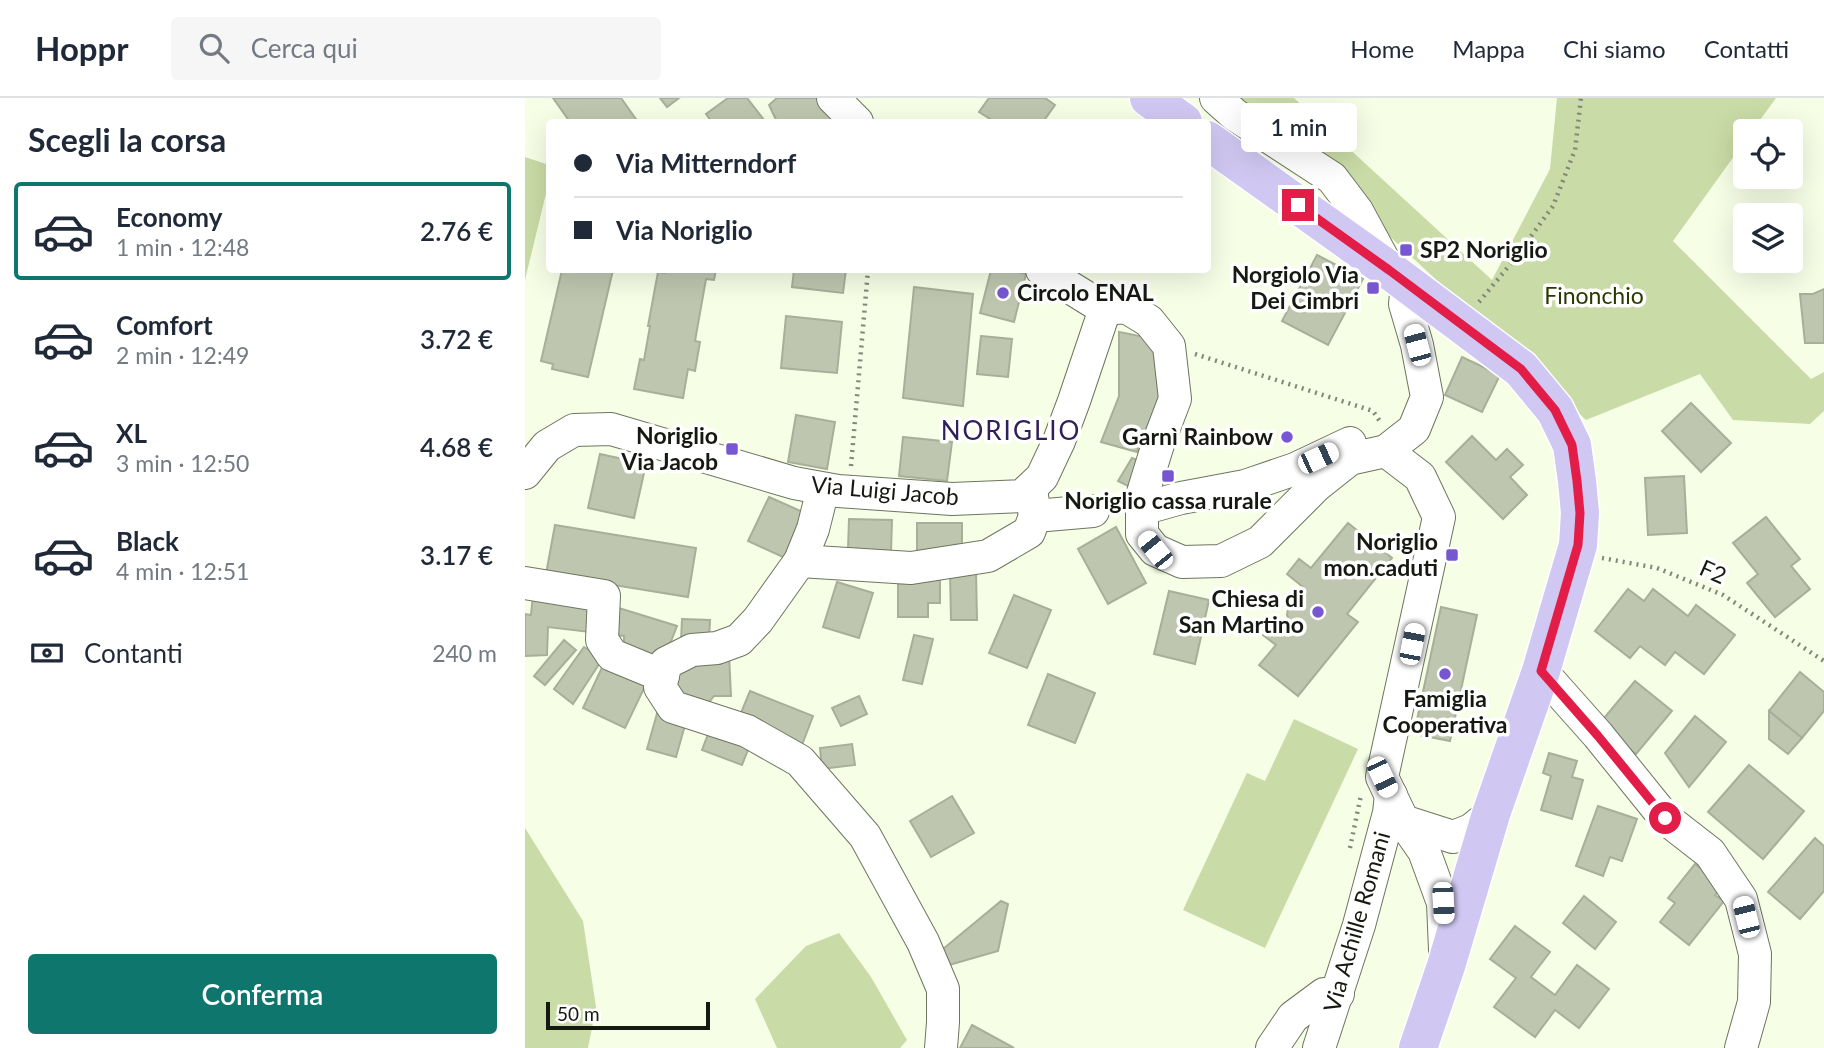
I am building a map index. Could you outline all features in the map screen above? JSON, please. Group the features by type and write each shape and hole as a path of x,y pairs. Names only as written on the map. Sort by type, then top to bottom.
{"main road":[{"path":"1149,98 1179,119"},
{"path":"1211,143 1521,369 1555,410 1572,445 1580,513 1578,545 1541,671 1491,814 1466,845 1446,966 1418,1048"}],"street":[{"path":"833,98 854,119"},
{"path":"1047,273 1105,309 1126,307 1149,321 1169,346 1175,399 1142,496 1142,534 1155,550 1182,562 1221,561 1260,542 1316,486 1350,460 1414,429 1427,397 1417,345 1398,277 1357,211 1332,178 1235,114 1216,98"},
{"path":"800,561 911,568 988,556 1029,533 1033,502 1075,401 1105,309"},
{"name":"Via Luigi Jacob","path":"525,473 547,446 574,430 611,429 794,483 836,490 952,499 1022,496 1033,502 1093,511"},
{"path":"1142,509 1181,498 1245,486 1296,469 1362,438 1387,441 1420,477 1439,517 1382,777 1397,808 1424,851 1443,903 1446,966"},
{"path":"836,490 818,516 800,561 758,621 739,640 716,648 692,650 666,663 660,687 673,707 747,731 800,761 865,836 923,942 943,989 941,1048"},
{"path":"525,583 604,596 601,640 613,655 663,676"},
{"path":"1541,671 1665,818 1710,853 1741,899 1755,954 1754,1002 1741,1048"},
{"path":"1397,808 1466,845 1451,855 1424,851"},
{"name":"Via Achille Romani","path":"1319,1048 1363,913 1389,813 1397,808"},
{"path":"1272,1048 1293,1017 1324,993 1338,994"}],"path":[{"path":"1451,317 1481,301 1553,206 1575,150 1581,98"},
{"path":"836,490 868,273"},
{"path":"1169,346 1373,411 1387,441"},
{"name":"F2","path":"1578,545 1586,556 1619,559 1657,568 1723,595 1824,661"}],"green space":[{"name":"Finonchio","path":"1200,98 1294,98 1492,280 1550,169 1557,98 1776,98 1761,119 1733,119 1733,158 1673,241 1811,379 1824,372 1824,411 1810,424 1733,420 1700,374 1586,420 1384,231"},
{"path":"525,157 546,164 546,193 525,280"},
{"path":"1294,719 1358,749 1265,948 1183,910 1247,773 1265,781"},
{"path":"525,828 583,921 596,1007 588,1048 525,1048"},
{"path":"839,933 871,977 907,1040 900,1048 777,1048 755,999 806,946"}],"building":[{"path":"553,98 621,98 636,119 568,119"},
{"path":"660,98 679,98 667,107"},
{"path":"728,98 747,98 763,119 710,119 706,114"},
{"path":"777,98 821,98 838,119 776,119 769,105"},
{"path":"989,98 1045,98 1055,105 1045,119 990,119 979,112"},
{"path":"1317,255 1363,279 1328,345 1282,321"},
{"path":"561,273 612,273 588,377 552,369 553,364 541,361"},
{"path":"658,273 715,273 714,280 706,279 695,341 700,342 695,371 688,369 683,398 634,389 640,359 644,360"},
{"path":"794,273 846,273 843,293 792,287"},
{"name":"Circolo ENAL","path":"990,273 1026,274 1014,322 980,313"},
{"path":"914,287 973,294 963,406 903,398"},
{"path":"1824,289 1824,343 1805,343 1800,294 1813,294"},
{"path":"786,316 842,322 837,373 781,368"},
{"path":"1119,332 1155,339 1162,389 1137,452 1101,442 1119,396"},
{"path":"981,336 1012,339 1008,377 977,374"},
{"path":"1462,357 1500,375 1482,412 1445,395"},
{"path":"1691,403 1731,443 1701,472 1662,431"},
{"path":"796,415 835,422 827,469 788,462"},
{"path":"1472,436 1496,460 1507,449 1523,465 1510,477 1527,495 1503,519 1446,462"},
{"path":"903,437 952,442 947,481 899,476"},
{"path":"600,454 646,464 634,518 588,508"},
{"path":"1132,458 1143,462 1132,488 1118,481"},
{"path":"1684,476 1687,533 1648,535 1645,478"},
{"path":"769,497 805,513 785,558 748,541"},
{"path":"1766,517 1800,559 1791,566 1810,589 1775,617 1747,583 1758,574 1733,543"},
{"path":"849,519 892,520 891,552 848,550"},
{"path":"917,523 962,523 962,554 917,554"},
{"name":"Chiesa di San Martino","path":"1348,523 1392,558 1347,614 1358,622 1298,696 1259,665 1276,645 1263,635 1277,619 1289,629 1292,626 1287,615 1289,603 1303,587 1287,574 1299,559 1311,568"},
{"path":"555,525 696,548 688,597 546,574"},
{"path":"1116,527 1146,583 1108,604 1078,549"},
{"path":"950,571 976,571 977,620 951,620"},
{"path":"898,578 940,578 940,603 928,603 928,617 898,617"},
{"path":"837,582 873,593 859,638 823,627"},
{"path":"1628,589 1644,601 1653,589 1688,616 1696,605 1735,635 1704,674 1675,652 1665,665 1640,646 1630,658 1595,631"},
{"path":"1169,591 1209,600 1195,664 1154,654"},
{"path":"533,595 599,604 598,633 548,627 547,655 525,656 525,614 531,615"},
{"path":"1014,595 1051,610 1027,668 989,653"},
{"path":"609,605 677,626 660,670 624,656 624,636 607,634"},
{"name":"Famiglia Cooperativa","path":"1441,607 1477,615 1450,741 1414,734"},
{"path":"682,619 710,620 709,643 681,641"},
{"path":"914,635 933,639 922,684 903,680"},
{"path":"564,640 576,650 545,685 534,676"},
{"path":"584,647 603,658 573,704 554,689"},
{"path":"729,655 731,696 714,696 703,710 677,704 674,669"},
{"path":"606,659 649,678 625,728 583,708"},
{"path":"1800,672 1824,692 1824,711 1802,738 1769,711"},
{"path":"1048,674 1095,693 1075,743 1028,725"},
{"path":"1635,681 1672,711 1636,754 1599,724"},
{"path":"750,691 813,716 802,745 738,720"},
{"path":"859,696 867,714 841,726 832,708"},
{"path":"658,710 687,718 676,757 647,749"},
{"path":"1769,711 1802,738 1788,754 1769,739"},
{"path":"1695,716 1726,742 1689,787 1665,753"},
{"path":"713,721 753,737 742,765 702,750"},
{"path":"852,744 855,765 822,769 820,748"},
{"path":"1549,753 1577,761 1572,777 1583,780 1572,819 1541,810 1551,776 1543,773"},
{"path":"1749,765 1804,811 1763,859 1708,812"},
{"path":"952,796 974,833 931,857 910,821"},
{"path":"1598,806 1637,819 1622,861 1610,857 1603,876 1576,866"},
{"path":"1815,838 1824,846 1824,891 1800,919 1768,892"},
{"path":"1695,864 1723,885 1715,895 1724,901 1689,945 1660,922 1675,903 1668,898"},
{"path":"1584,896 1616,922 1595,949 1563,923"},
{"path":"1001,901 1008,904 998,951 949,965 943,949"},
{"path":"1515,926 1550,952 1531,977 1555,995 1577,965 1609,989 1579,1028 1555,1010 1535,1037 1494,1007 1516,978 1490,959"},
{"path":"972,1025 1014,1048 960,1048"}],"place":[{"name":"SP2 Noriglio","path":"1406,250"},
{"name":"Norgiolo Via Dei Cimbri","path":"1373,288"},
{"name":"Circolo ENAL","path":"1003,293"},
{"name":"Garnì Rainbow","path":"1287,437"},
{"name":"Noriglio Via Jacob","path":"732,449"},
{"name":"Noriglio cassa rurale","path":"1168,476"},
{"name":"Noriglio mon.caduti","path":"1452,555"},
{"name":"Chiesa di San Martino","path":"1318,612"},
{"name":"Famiglia Cooperativa","path":"1445,674"}],"district":[{"name":"NORIGLIO","path":"1011,431"}],"route":[{"path":"1298,205 1521,369 1555,410 1572,445 1580,513 1578,545 1541,671 1665,818"}]}
